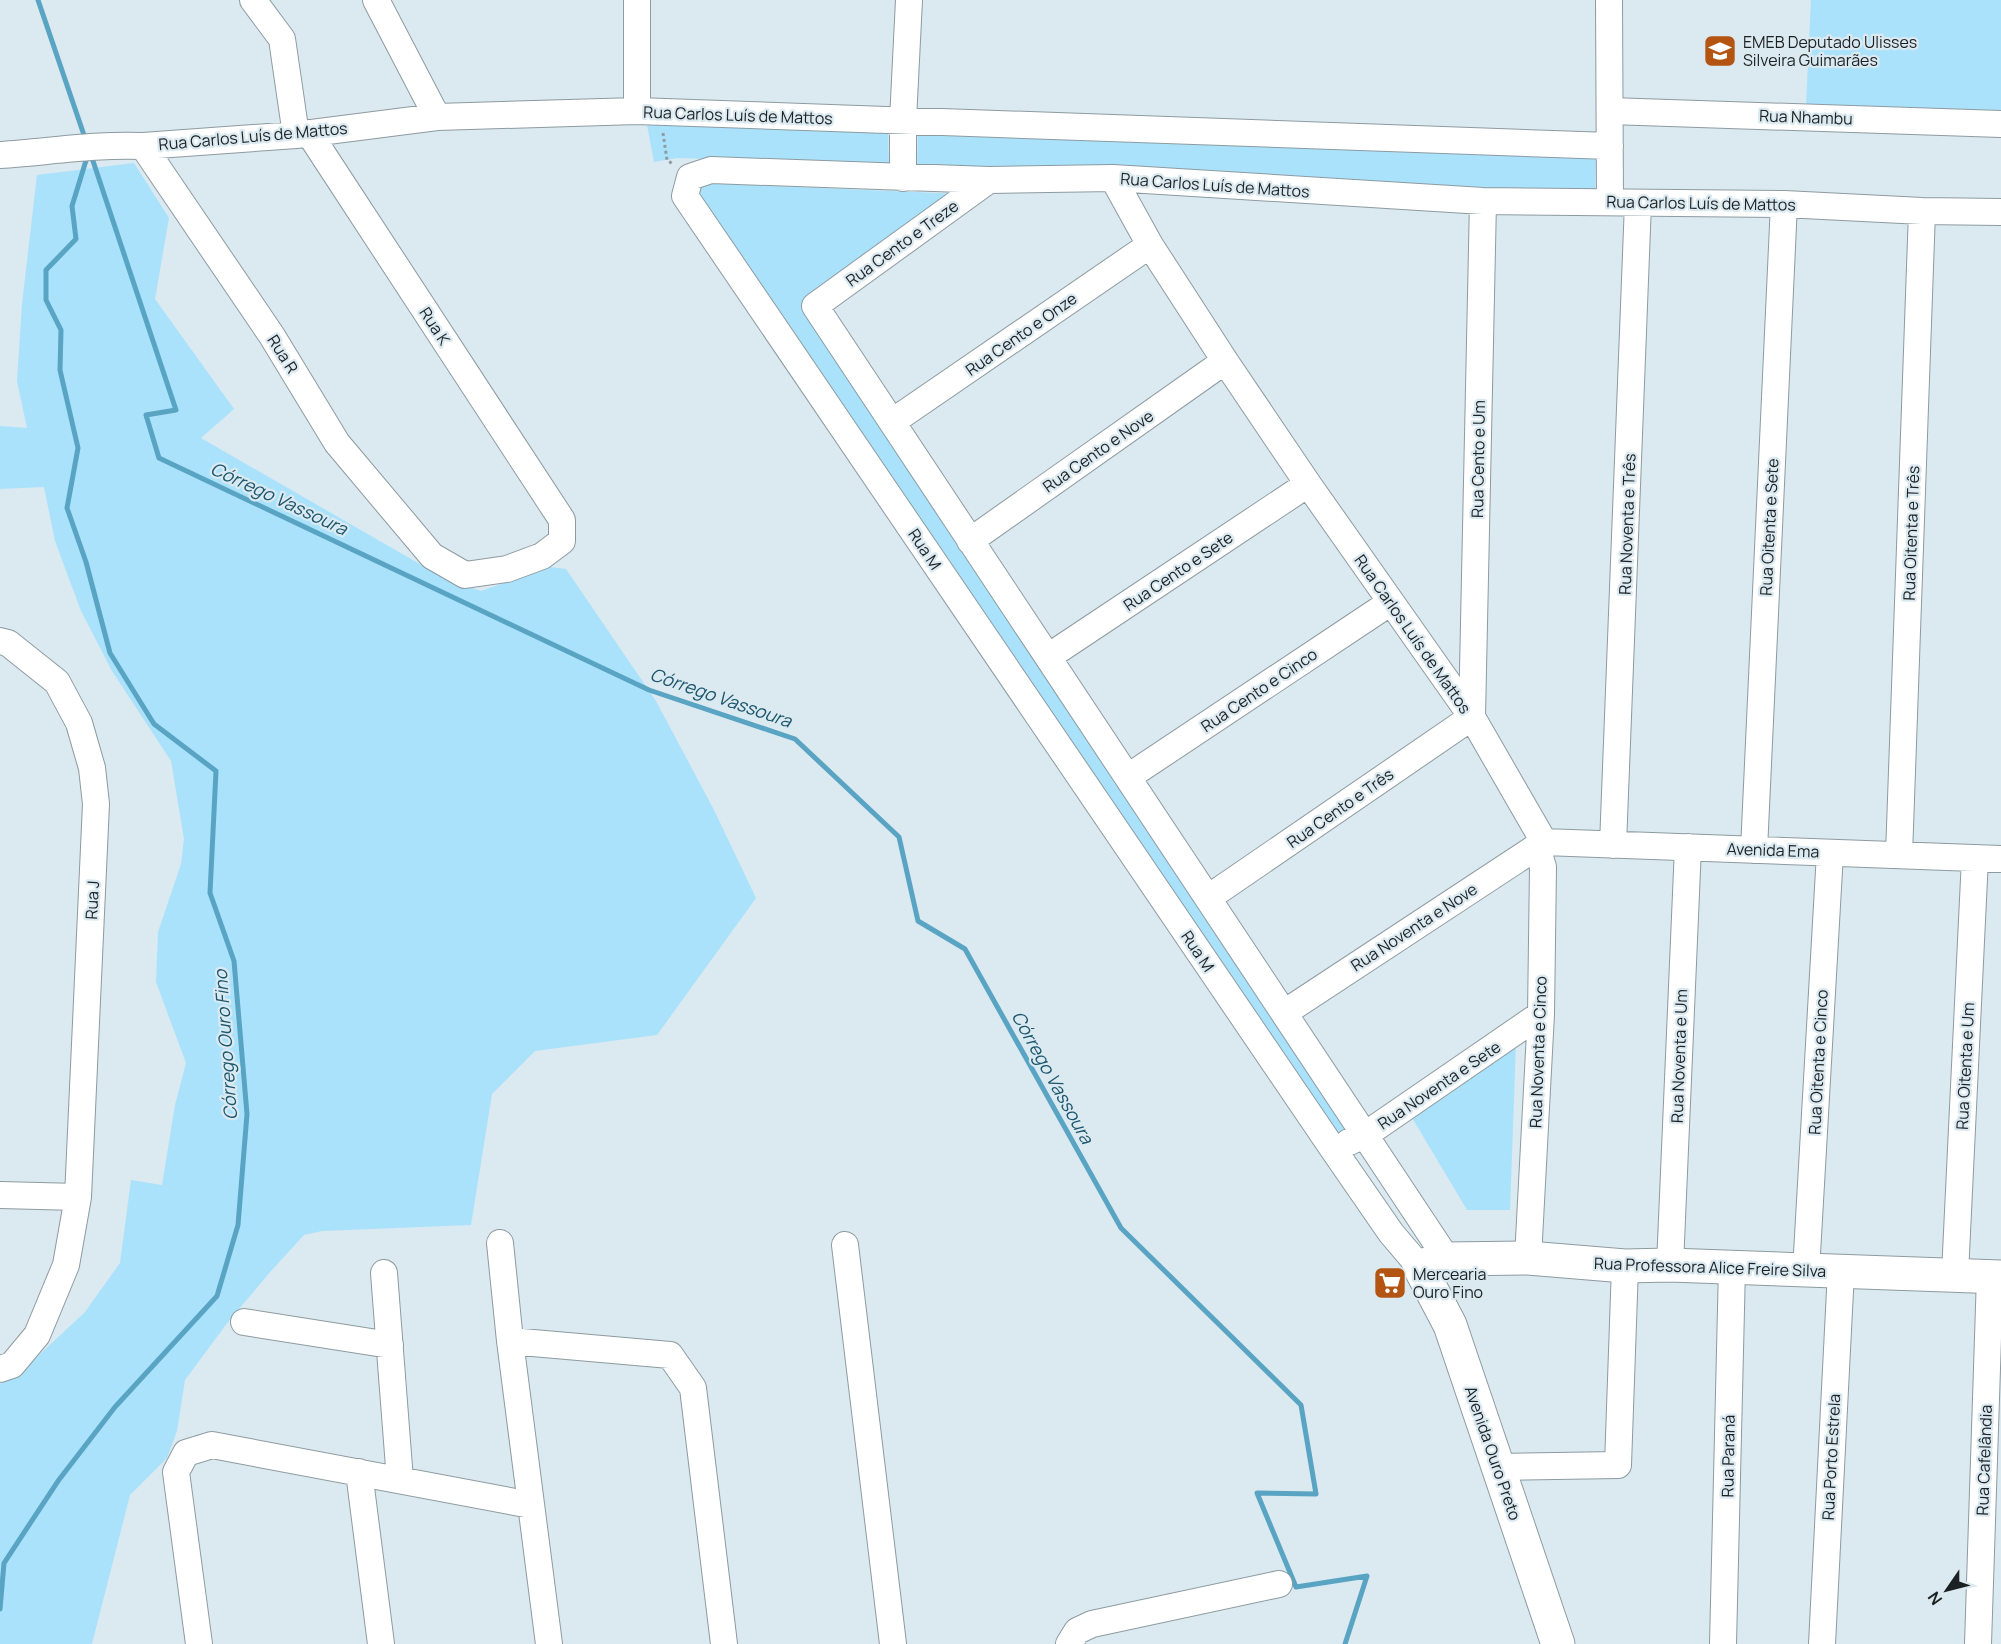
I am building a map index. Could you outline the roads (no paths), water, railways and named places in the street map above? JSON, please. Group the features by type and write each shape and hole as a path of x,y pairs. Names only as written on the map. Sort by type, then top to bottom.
{"main road":[{"name":"Rua Professora Alice Freire Silva","path":"1433,1262 1528,1258 1625,1266 1670,1265 1995,1277"},
{"name":"Avenida Ouro Preto","path":"1433,1262 1450,1325 1558,1644"}],"street":[{"path":"253,0 282,39 302,134"},
{"path":"376,0 437,117"},
{"path":"637,0 648,112"},
{"path":"909,0 903,120 903,178 989,180 1113,178"},
{"path":"1594,0 1609,0 1610,201"},
{"name":"Rua Nhambu","path":"1610,111 2001,124"},
{"name":"Rua Carlos Luís de Mattos","path":"0,155 302,134 437,117 648,112 1610,146"},
{"name":"Rua K","path":"302,134 562,520 562,541 542,556 507,569 465,575 432,556"},
{"name":"Rua R","path":"130,145 272,336 337,443 432,556"},
{"name":"Rua M","path":"903,178 711,170 690,177 685,196 1391,1233 1433,1262"},
{"name":"Rua Carlos Luís de Mattos","path":"1113,178 1483,201 1784,204 1923,211 2001,212"},
{"name":"Rua Carlos Luís de Mattos","path":"1113,178 1150,245 1225,361 1308,484 1472,717 1541,844"},
{"name":"Rua Cento e Treze","path":"892,422 815,306 989,180"},
{"name":"Rua Cento e Um","path":"1472,717 1483,201"},
{"name":"Rua Noventa e Três","path":"1613,845 1638,203"},
{"name":"Rua Oitenta e Sete","path":"1754,850 1784,204"},
{"name":"Rua Oitenta e Três","path":"1899,855 1923,211"},
{"name":"Rua Cento e Onze","path":"892,422 1150,245"},
{"name":"Rua Cento e Nove","path":"970,541 1225,361"},
{"path":"892,422 1365,1135 1433,1262"},
{"name":"Rua Cento e Sete","path":"1048,657 1308,484"},
{"name":"Rua Cento e Cinco","path":"1128,777 1390,602"},
{"name":"Rua J","path":"0,640 8,643 57,682 79,723 92,768 96,804 78,1197 66,1265 37,1335 6,1367"},
{"name":"Rua Cento e Três","path":"1208,898 1472,717"},
{"name":"Avenida Ema","path":"1541,844 2001,859"},
{"name":"Rua Noventa e Nove","path":"1284,1013 1541,844"},
{"name":"Rua Noventa e Cinco","path":"1528,1258 1542,1014 1543,867 1541,844"},
{"name":"Rua Noventa e Um","path":"1670,1265 1688,847"},
{"name":"Rua Oitenta e Cinco","path":"1806,1271 1830,853"},
{"name":"Rua Oitenta e Um","path":"1954,1274 1975,858"},
{"name":"Rua Noventa e Sete","path":"1333,1149 1365,1135 1542,1014"},
{"path":"0,1194 78,1197"},
{"path":"500,1243 510,1341 549,1644"},
{"path":"845,1245 893,1644"},
{"path":"1497,1467 1618,1465 1625,1266"},
{"name":"Rua Paraná","path":"1723,1644 1732,1267"},
{"name":"Rua Porto Estrela","path":"1822,1644 1841,1271"},
{"path":"384,1273 400,1480"},
{"name":"Rua Cafelândia","path":"1978,1644 1995,1277"},
{"path":"244,1322 390,1345"},
{"path":"510,1341 670,1355 682,1371 693,1388 724,1644"},
{"path":"199,1644 176,1472 186,1453 212,1445 531,1505"},
{"path":"359,1472 381,1644"},
{"path":"1069,1644 1077,1631 1092,1624 1279,1584"}],"waterway":[{"name":"Córrego Vassoura","path":"38,0 86,141"},
{"name":"Córrego Ouro Fino","path":"0,1609 4,1563 58,1481 115,1407 217,1296 238,1225 247,1114 234,961 210,893 216,771 154,724 110,653 86,562 67,508 78,448 60,370 61,330 46,300 46,270 76,239 72,206 88,154"},
{"name":"Córrego Vassoura","path":"91,155 176,410 146,415 159,458 649,690 795,739 899,837 918,921 965,949 1121,1228 1301,1405 1316,1494 1257,1493 1296,1587 1367,1576 1345,1644"}],"place":[{"name":"EMEB Deputado Ulisses Silveira Guimarães","path":"1720,51"},
{"name":"Mercearia Ouro Fino","path":"1390,1283"}]}
